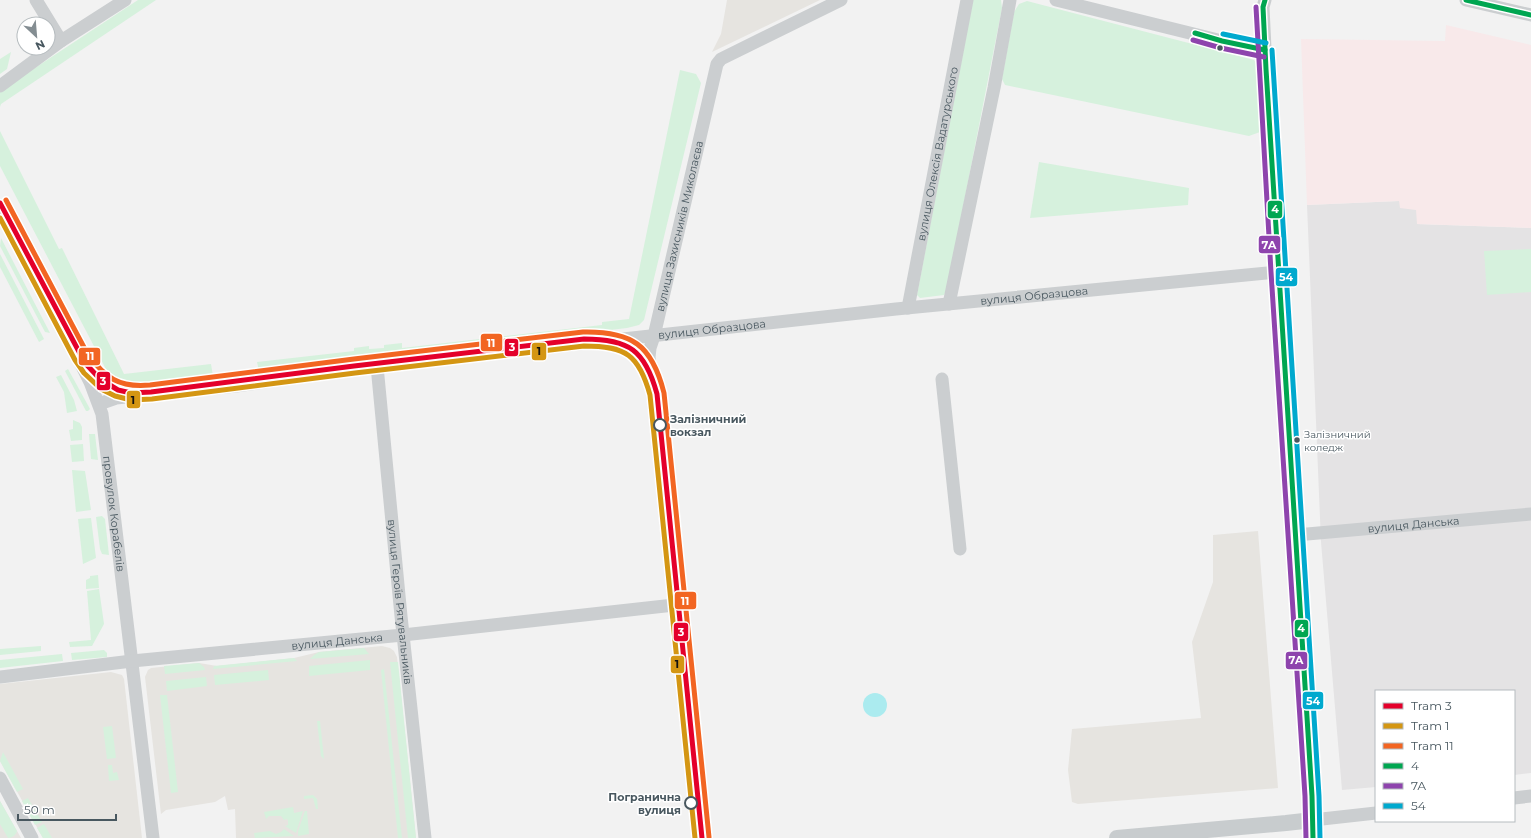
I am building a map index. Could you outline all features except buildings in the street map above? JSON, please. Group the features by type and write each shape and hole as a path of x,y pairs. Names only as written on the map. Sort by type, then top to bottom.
{"main road":[{"path":"1117,838 1313,820 1314,838"}],"street":[{"path":"36,0 61,41"},
{"path":"0,86 61,41 125,0"},
{"name":"вулиця Захисників Миколаєва","path":"698,838 649,357 717,64 721,59 841,0"},
{"name":"вулиця Олексія Вадатурського","path":"908,308 967,0"},
{"path":"949,304 991,103 1010,0"},
{"path":"1056,0 1222,41 1265,50"},
{"path":"1265,0 1263,7 1265,50 1313,820 1375,813"},
{"path":"1466,0 1531,15"},
{"name":"провулок Корабелів","path":"0,212 78,358 99,404 103,417 153,838"},
{"name":"вулиця Образцова","path":"99,404 116,398 236,386 377,366 908,308 1278,272"},
{"name":"вулиця Героїв Рятувальників","path":"377,366 403,635 425,838"},
{"path":"942,379 960,549"},
{"name":"вулиця Данська","path":"1296,535 1531,514"},
{"name":"вулиця Данська","path":"0,677 674,606"},
{"path":"0,778 32,838"},
{"path":"1515,798 1531,796"}],"shaded area":[{"path":"727,0 820,0 712,52 721,34"},
{"path":"1446,25 1531,45 1531,228 1417,224 1416,210 1400,208 1399,201 1307,205 1301,39 1445,41"},
{"path":"1399,201 1417,210 1417,224 1531,228 1531,773 1515,775 1515,690 1375,690 1375,787 1342,790 1321,542 1307,205"},
{"path":"1258,531 1278,788 1078,804 1072,802 1068,770 1072,729 1201,718 1192,642 1213,582 1213,535"},
{"path":"382,646 390,648 394,651 397,657 416,838 236,838 235,809 228,810 225,796 215,802 166,810 161,814 145,677 148,670 151,668 199,663 217,666 294,658 319,652"},
{"path":"111,672 122,675 124,679 142,838 43,838 0,761 0,684"},
{"path":"0,801 17,831 21,838 0,838"}],"green space":[{"path":"138,0 156,0 1,104 0,107 0,91 53,56 56,56 56,54"},
{"path":"973,0 1001,0 1002,8 947,289 944,295 920,298 917,295"},
{"path":"1027,1 1254,60 1257,65 1260,132 1249,136 1005,85 1002,79 1014,12 1019,4"},
{"path":"11,52 7,69 0,74 0,59"},
{"path":"680,70 696,74 701,83 644,320 639,325 627,328 259,371 257,362 354,351 354,348 369,346 369,349 384,348 384,345 402,343 402,348 602,325 602,322 629,319"},
{"path":"0,131 59,249 62,248 124,374 211,364 213,376 140,384 127,384 108,373 0,166"},
{"path":"1039,162 1189,188 1188,205 1030,218"},
{"path":"1,238 50,333 45,332 0,246"},
{"path":"1531,249 1531,292 1487,295 1484,251"},
{"path":"0,254 44,339 39,342 0,267"},
{"path":"68,369 90,409 88,411 86,411 65,371"},
{"path":"61,375 74,400 77,411 67,413 64,392 56,377"},
{"path":"73,420 80,423 82,427 82,440 71,441 69,430 73,429"},
{"path":"89,434 95,434 98,460 91,459"},
{"path":"83,444 84,461 72,462 70,445"},
{"path":"72,470 85,471 91,510 76,512"},
{"path":"102,516 105,519 109,555 102,554 100,549 96,517"},
{"path":"91,518 96,558 83,564 78,519"},
{"path":"98,575 99,588 86,589 86,580 90,578 90,576"},
{"path":"99,589 104,624 92,646 70,647 69,642 91,640 87,591"},
{"path":"41,646 41,651 0,655 0,649"},
{"path":"364,648 369,654 310,659 319,652"},
{"path":"104,650 107,653 107,657 72,660 71,653"},
{"path":"62,654 63,661 0,668 0,660"},
{"path":"294,658 297,661 213,669 214,666"},
{"path":"370,660 370,670 309,676 309,666"},
{"path":"390,662 398,662 416,838 408,838"},
{"path":"199,663 205,670 165,674 164,666"},
{"path":"384,669 402,838 398,838 381,670"},
{"path":"268,670 269,680 215,685 214,675"},
{"path":"206,677 207,686 167,691 166,681"},
{"path":"160,695 167,695 178,792 171,793"},
{"path":"317,721 320,721 324,759 321,756"},
{"path":"112,726 116,758 107,759 103,727"},
{"path":"3,752 23,789 17,792 0,761"},
{"path":"108,765 112,765 113,773 117,772 119,780 109,781"},
{"path":"313,795 317,799 318,809 316,809 313,798 304,799 304,796"},
{"path":"28,798 42,822 35,825 22,801"},
{"path":"0,801 17,831 15,835 8,838 0,824"},
{"path":"293,807 294,813 303,811 296,833 285,826 288,825 288,821 287,819 284,820 281,816 269,816 266,819 264,812"},
{"path":"305,811 307,811 309,834 298,836 298,831"},
{"path":"44,824 52,838 43,838 37,828"},
{"path":"284,829 294,836 255,838 254,833 270,831 276,834"}],"water":[{"path":"875,693 884,696 887,705 884,714 875,717 866,714 863,705 866,696"}],"tram line":[{"name":"11","path":"6,200 87,353 100,369 114,380 121,383 139,386 150,385 583,332 615,334 627,338 646,352 653,363 664,393 709,837"},
{"name":"3","path":"0,203 85,363 100,379 118,390 131,393 151,392 584,339 613,341 633,350 647,367 657,394 702,838"},
{"name":"1","path":"0,218 75,360 84,373 101,389 115,396 131,400 152,399 584,346 610,348 629,356 641,370 650,395 695,838"}],"transit line":[{"name":"4","path":"1265,0 1263,7 1266,69 1312,796 1313,838"},
{"name":"4","path":"1466,0 1531,15"},
{"name":"7А","path":"1256,7 1271,272 1305,796 1306,838"},
{"name":"4","path":"1195,33 1222,41 1265,50"},
{"name":"54","path":"1223,34 1266,43"},
{"name":"7А","path":"1193,40 1221,48 1264,57"},
{"name":"54","path":"1272,50 1319,796 1320,838"}],"place":[{"name":"Залізничний вокзал","path":"660,425"},
{"name":"Залізничний коледж","path":"1297,440"},
{"name":"Погранична вулиця","path":"691,803"}]}
